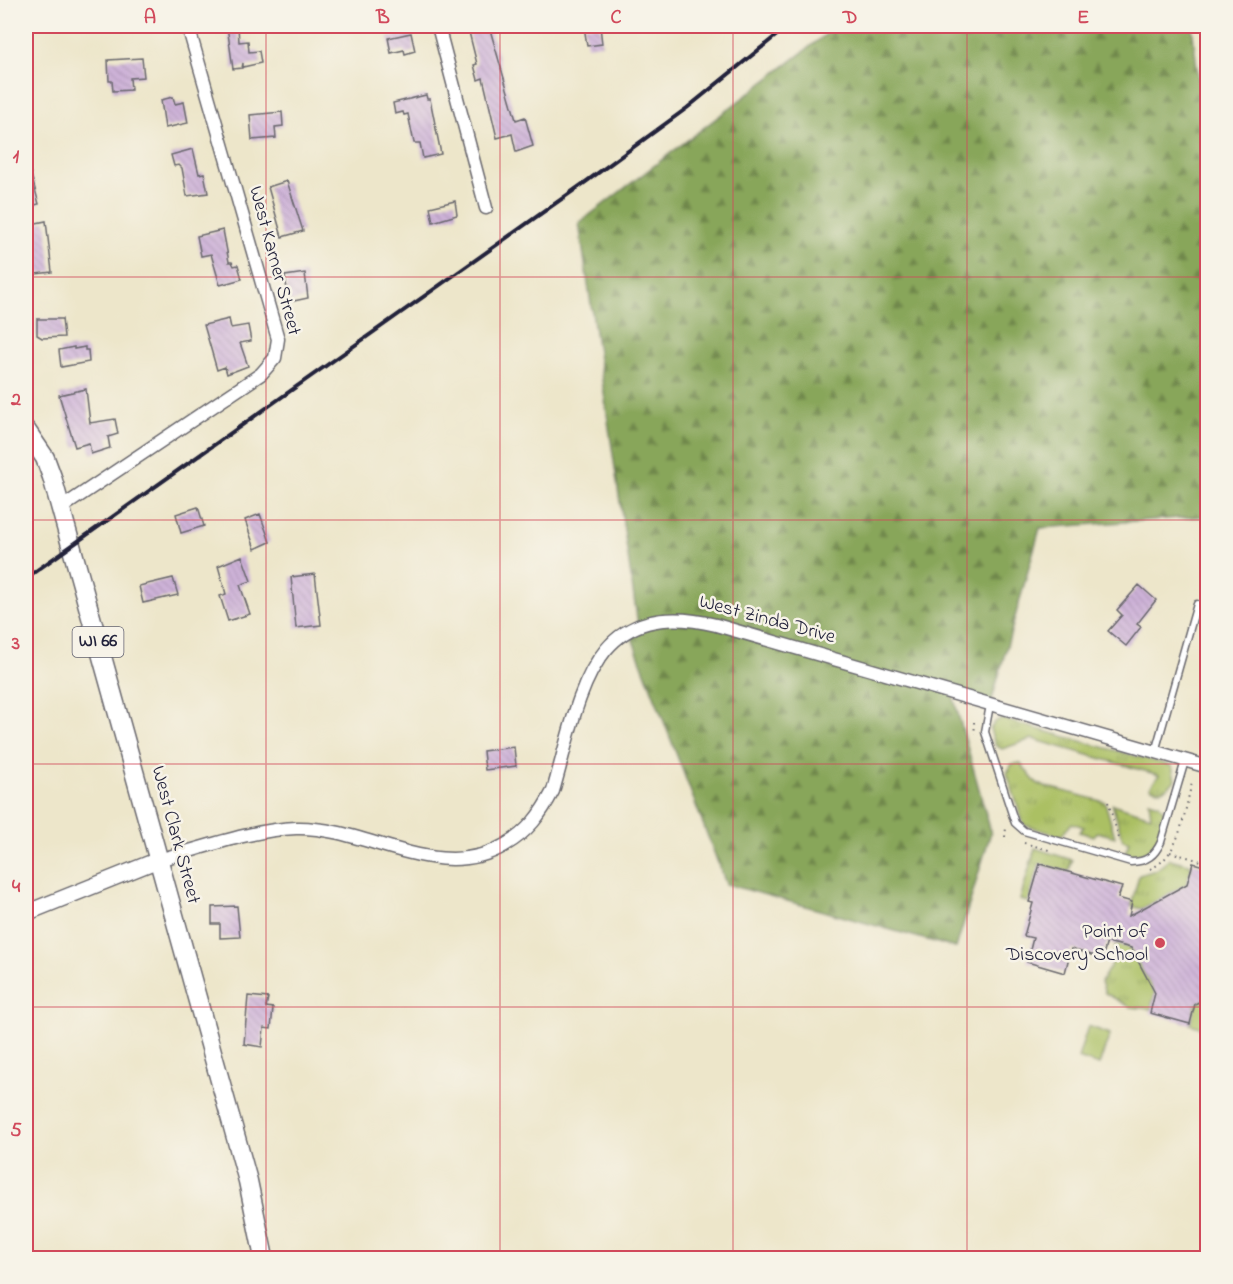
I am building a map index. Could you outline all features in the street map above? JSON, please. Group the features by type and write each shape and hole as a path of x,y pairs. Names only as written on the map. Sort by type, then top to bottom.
{"main road":[{"name":"West Clark Street","path":"26,430 45,458 61,507 248,1181 264,1258"}],"street":[{"name":"West Karner Street","path":"61,507 261,374 275,358 278,339 188,26"},
{"path":"438,26 486,208"},
{"name":"West Zinda Drive","path":"158,860 269,831 296,828 342,834 446,860 473,857 499,849 522,835 545,807 553,791 584,684 602,652 629,630 664,618 682,618 716,625 1208,767"},
{"path":"26,913 158,860"}],"lane":[{"path":"1155,753 1197,604"},
{"path":"991,703 985,732 1015,823 1024,831 1131,862 1148,859 1156,852 1161,842 1185,761"}],"path":[{"path":"1208,142 1204,156 1208,169"},
{"path":"1144,871 1162,863 1170,852 1192,783"},
{"path":"1108,802 1119,838"},
{"path":"1024,843 1057,852"},
{"path":"1170,852 1208,863"}],"green space":[{"path":"837,26 1192,26 1208,157 1207,516 1040,528 991,703 952,692 991,832 956,948 726,884 629,630 638,625 579,223"},
{"path":"1001,719 1172,766 1175,780 1164,789 1153,789 1150,787 1159,775 1032,739 1002,749 995,745 990,729 996,721"},
{"path":"1020,763 1037,784 1105,802 1115,837 1097,832 1094,836 1079,832 1084,827 1072,823 1061,836 1024,825 1007,773 1012,764"},
{"path":"1149,801 1159,804 1164,811 1159,837 1149,850 1134,854 1125,853 1129,842 1123,840 1112,804 1151,816"},
{"path":"1035,848 1072,860 1069,872 1040,864 1029,902 1020,900"},
{"path":"1170,859 1192,865 1187,884 1142,909 1131,906 1139,875 1156,870"},
{"path":"1116,944 1131,948 1155,993 1151,1009 1130,1007 1105,993 1101,982 1111,965"},
{"path":"1207,997 1207,1025 1203,1028 1190,1024 1195,1004"},
{"path":"1088,1026 1110,1034 1099,1065 1078,1058"}],"building":[{"path":"227,26 238,26 239,42 248,41 249,52 259,51 261,63 243,67 243,63 242,68 233,69"},
{"path":"489,26 516,120 525,117 533,146 516,152 512,134 497,138 483,78 478,80 474,65 477,64 469,32"},
{"path":"584,26 600,26 602,44 587,46"},
{"path":"411,33 415,51 405,54 404,50 391,53 388,38"},
{"path":"142,58 144,77 130,78 131,90 113,91 112,81 109,81 108,60"},
{"path":"426,95 427,99 430,99 441,154 423,158 420,143 414,143 408,114 404,115 403,112 395,114 393,103"},
{"path":"173,97 175,104 184,102 188,123 165,128 161,100"},
{"path":"282,112 283,126 275,127 276,138 252,140 250,115"},
{"path":"193,149 199,174 204,173 208,193 187,196 182,168 179,165 174,166 171,155"},
{"path":"26,167 29,167 39,204 26,207"},
{"path":"287,181 303,231 282,237 268,187"},
{"path":"455,201 457,215 433,222 430,207"},
{"path":"46,221 52,272 27,275 26,225"},
{"path":"223,230 229,262 232,262 234,266 238,265 242,279 220,285 211,254 201,256 197,236"},
{"path":"305,273 308,298 289,302 285,276"},
{"path":"37,319 62,319 64,337 42,338 37,335"},
{"path":"229,319 231,328 248,325 251,341 240,343 248,366 227,374 225,367 217,370 204,325"},
{"path":"74,347 74,349 85,347 85,350 88,350 89,362 61,367 59,350"},
{"path":"86,389 90,423 115,419 118,434 108,437 110,448 91,454 89,443 75,447 59,395"},
{"path":"198,507 204,526 181,533 176,514"},
{"path":"260,514 270,542 255,549 245,520"},
{"path":"242,556 251,581 240,585 250,614 228,621 220,596 226,594 218,566"},
{"path":"315,574 321,625 296,628 291,577"},
{"path":"173,578 178,595 143,603 139,586"},
{"path":"1139,585 1156,600 1137,624 1141,627 1126,646 1108,631 1122,615 1117,610"},
{"path":"514,747 516,766 485,770 483,751"},
{"name":"Point of Discovery School","path":"1193,863 1208,867 1208,997 1195,1004 1190,1024 1150,1013 1155,993 1131,948 1107,942 1102,958 1071,949 1065,973 1027,962 1033,938 1024,936 1033,903 1029,902 1040,864 1122,887 1118,898 1132,902 1129,916 1187,884"},
{"path":"237,906 240,937 220,938 220,924 212,924 212,907"},
{"path":"248,996 268,998 266,1007 273,1008 271,1029 264,1028 262,1047 244,1044"}],"railway":[{"path":"26,578 587,181 687,108 788,26"}],"place":[{"name":"Point of Discovery School","path":"1160,943"}]}
